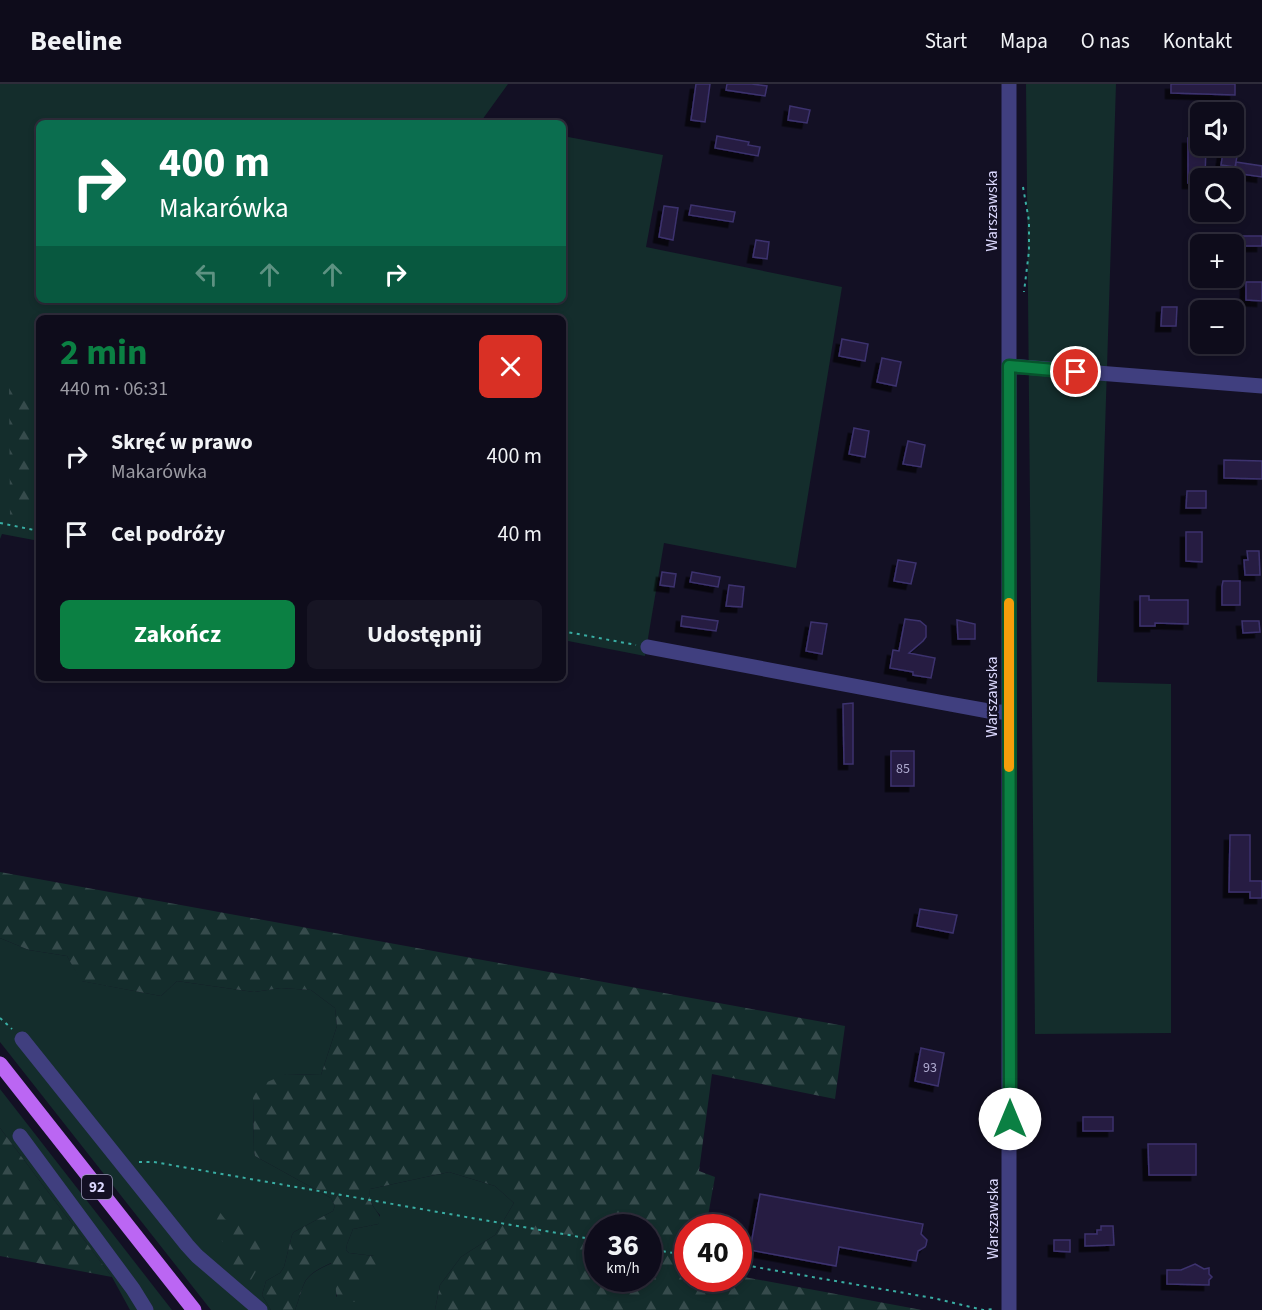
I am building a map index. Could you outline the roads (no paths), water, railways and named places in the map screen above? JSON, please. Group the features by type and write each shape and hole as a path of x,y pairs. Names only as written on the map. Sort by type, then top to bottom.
{"main road":[{"name":"92","path":"0,1064 194,1310"}],"street":[{"name":"Warszawska","path":"1009,84 1009,1310"},
{"path":"1009,366 1262,386"},
{"path":"648,647 994,712 1009,712"},
{"path":"22,1040 192,1251 260,1310"},
{"path":"20,1136 134,1289 146,1310"}]}
